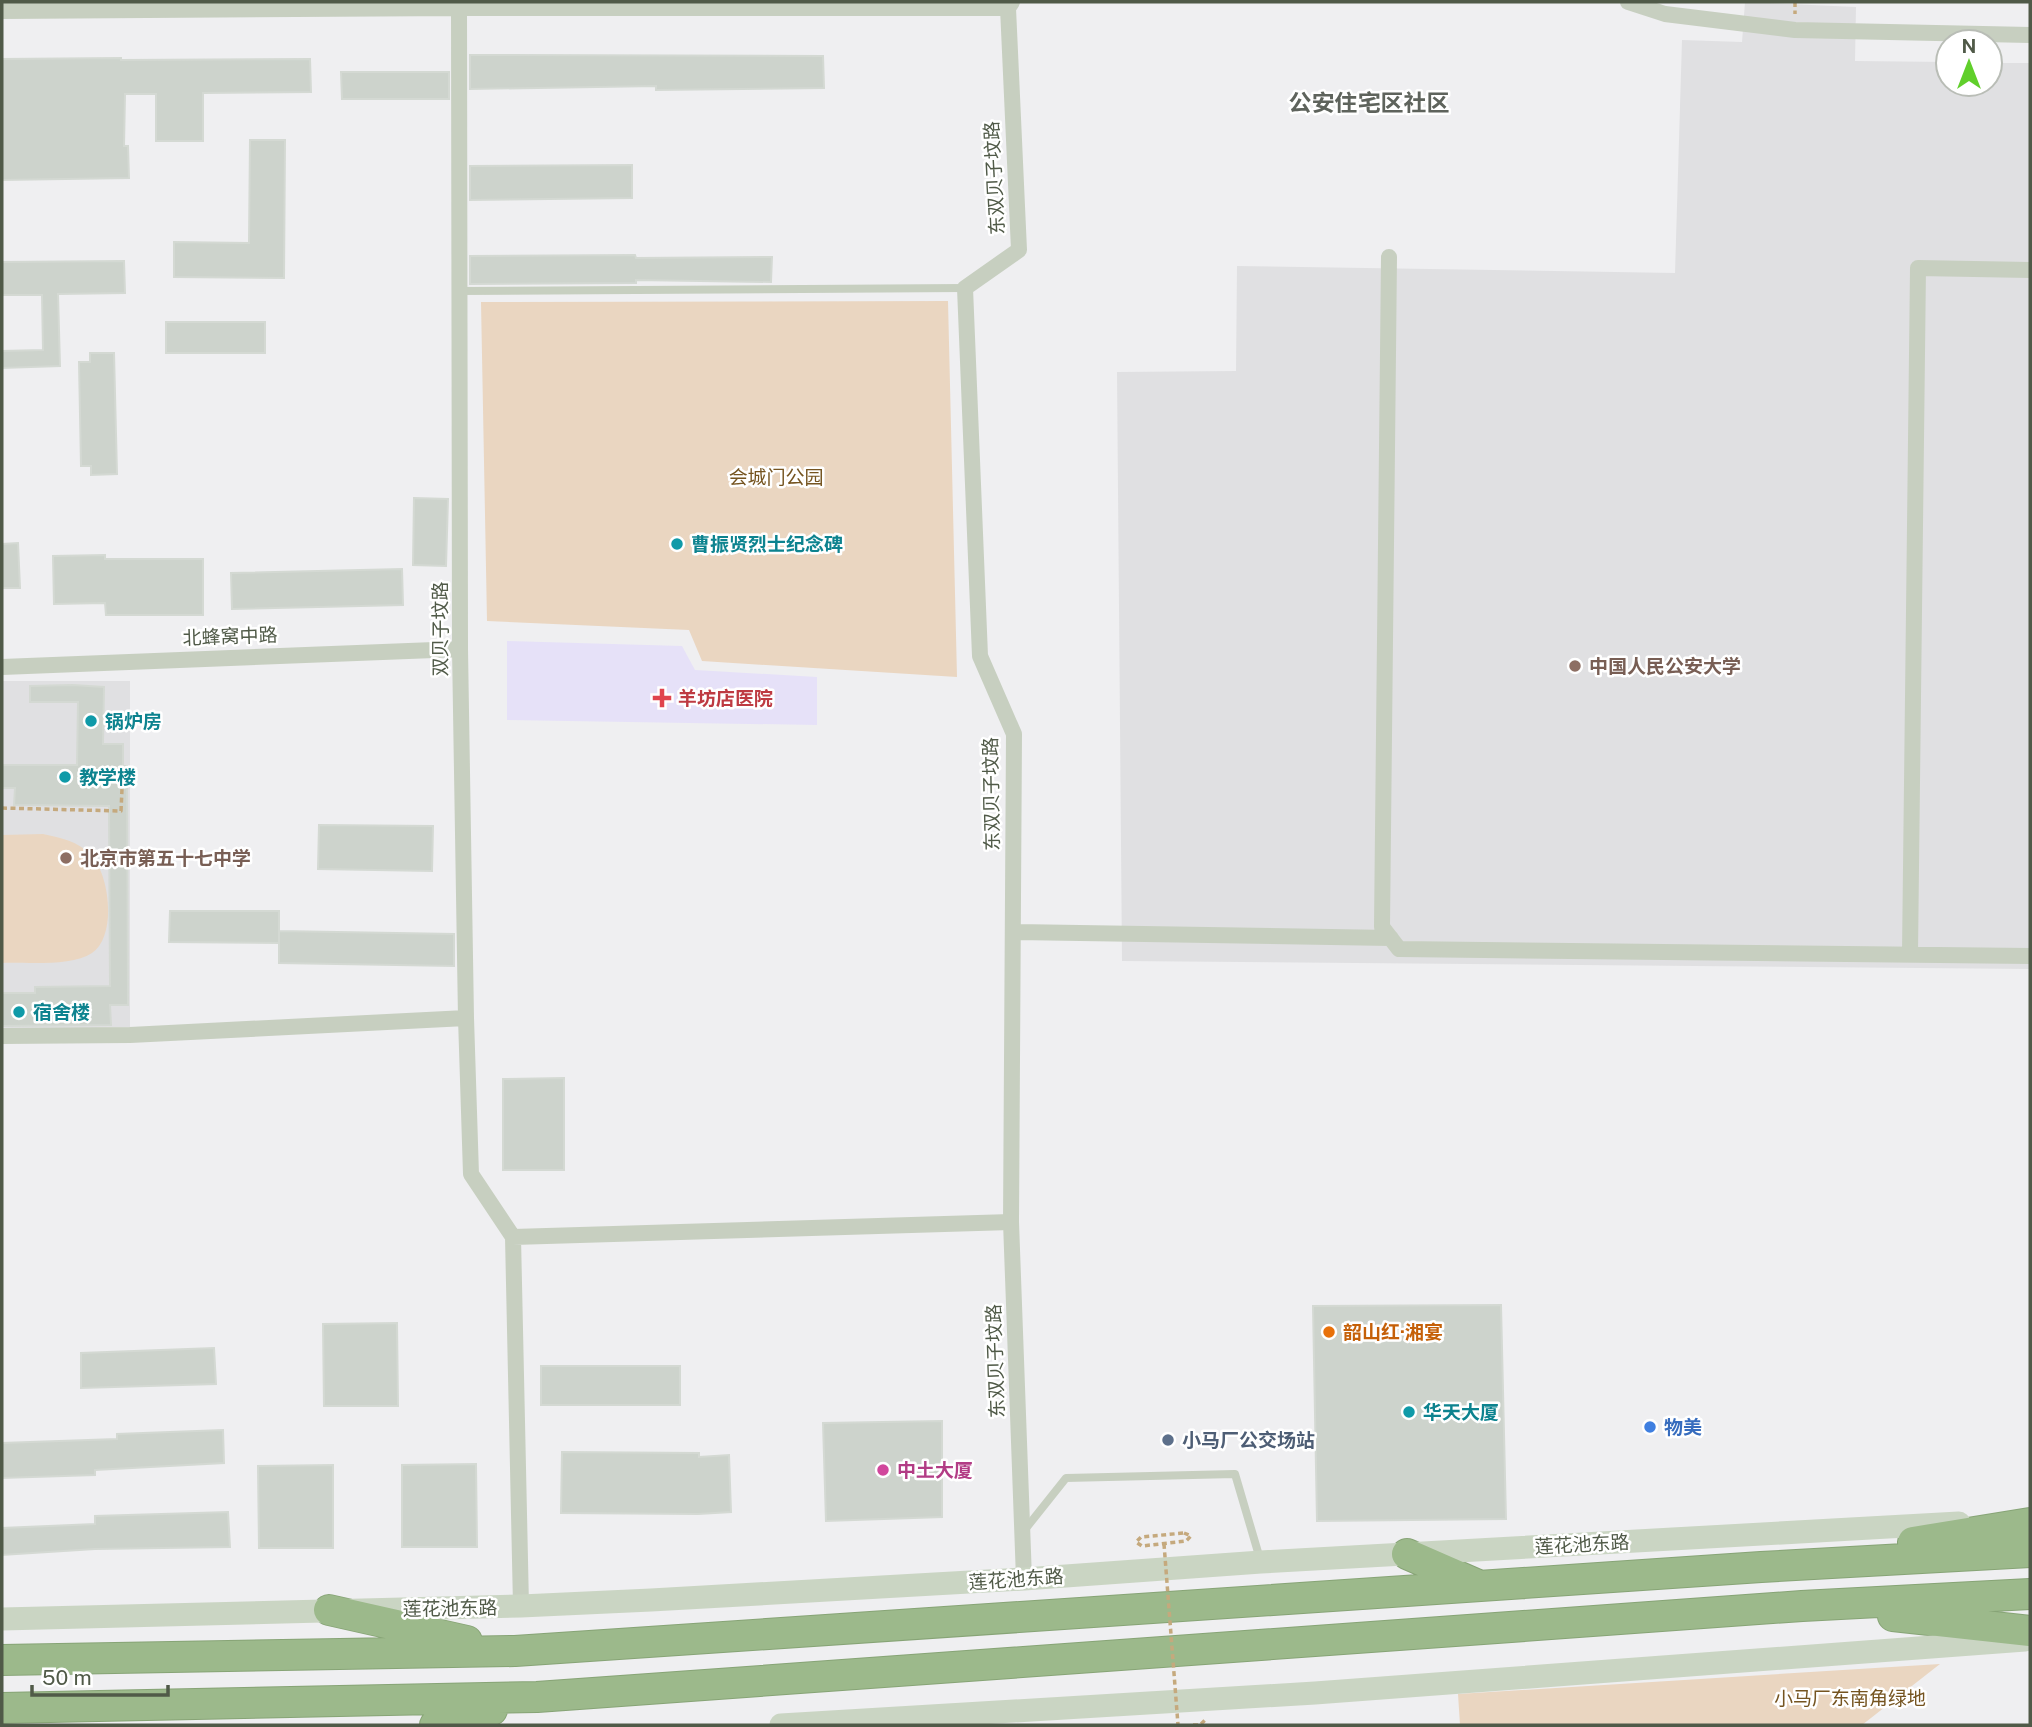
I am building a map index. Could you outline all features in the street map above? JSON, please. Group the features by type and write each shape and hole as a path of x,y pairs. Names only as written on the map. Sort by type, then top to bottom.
{"highway":[{"path":"1761,1567 2030,1521"},
{"name":"莲花池东路","path":"13,1660 515,1651 1485,1588 1761,1567 2030,1552"},
{"path":"1407,1554 1485,1588"},
{"path":"13,1708 537,1697 1802,1606 2030,1594"},
{"path":"1802,1606 2030,1631"},
{"path":"329,1610 515,1651"},
{"path":"435,1725 537,1697"}],"street":[{"path":"1628,2 1665,13 1795,30 2030,35"},
{"path":"2,11 1010,5"},
{"name":"东双贝子坟路","path":"1010,5 1018,250 965,288 980,656 1014,734 1011,1222 1024,1579"},
{"name":"双贝子坟路","path":"459,8 460,649 471,1174 513,1237"},
{"path":"1389,257 1382,927 1399,949 2030,956"},
{"path":"1910,954 1918,268 2030,270"},
{"name":"北蜂窝中路","path":"2,667 460,649"},
{"path":"1013,932 1391,938"},
{"path":"2,1036 130,1035 466,1018"},
{"path":"521,1606 513,1237 1011,1222"},
{"name":"莲花池东路","path":"2,1619 521,1606 1024,1579 1261,1562 2030,1521"},
{"path":"781,1725 1315,1693 2030,1639"}],"lane":[{"path":"460,291 965,288"},
{"path":"1021,1535 1066,1478 1235,1474 1261,1562"}],"path":[{"path":"1795,2 1795,13"},
{"path":"2,808 121,811 122,789"},
{"path":"1184,1533 1191,1536 1186,1541 1164,1544 1142,1546 1136,1542 1141,1537 1184,1533"},
{"path":"1164,1544 1178,1725"}],"shaded area":[{"name":"中国人民公安大学","path":"1745,2 1856,7 1855,61 1934,62 1934,98 2004,98 2004,63 2030,63 2030,969 1122,961 1117,372 1236,371 1237,266 1675,273 1682,40 1742,42"},
{"name":"羊坊店医院","path":"507,641 682,646 695,670 817,677 817,725 507,720"},
{"name":"北京市第五十七中学","path":"2,681 130,681 130,1035 2,1036"}],"green space":[{"name":"会城门公园","path":"948,301 957,677 702,661 689,630 487,621 481,302"},
{"path":"43,834 81,846 98,864 108,905 105,933 100,945 92,953 73,960 2,963 2,835"},
{"name":"小马厂东南角绿地","path":"1940,1664 1862,1725 1460,1725 1458,1694"}],"building":[{"path":"470,55 823,56 824,88 656,90 656,86 470,89"},
{"path":"2,59 310,59 311,92 203,93 203,141 156,141 156,94 125,94 124,146 128,146 129,178 2,180"},
{"path":"341,72 449,72 449,99 342,99"},
{"path":"250,140 285,140 284,278 174,277 174,242 249,243"},
{"path":"632,165 632,198 470,200 470,166"},
{"path":"635,255 636,258 772,257 771,282 636,280 636,283 470,284 470,256"},
{"path":"124,261 125,293 58,294 60,366 2,368 2,351 43,350 42,295 2,295 2,262"},
{"path":"166,322 265,322 265,353 166,353"},
{"path":"90,353 114,353 117,474 91,475 91,466 81,466 79,362 90,362"},
{"path":"414,498 448,499 446,566 413,565"},
{"path":"18,543 20,588 2,588 2,544"},
{"path":"105,555 105,559 203,559 203,615 106,615 105,603 54,604 53,556"},
{"path":"402,569 403,605 232,609 231,573"},
{"path":"30,686 104,687 103,744 123,744 123,766 127,766 128,1005 110,1005 111,1025 2,1026 2,993 35,993 35,987 110,986 109,806 14,805 15,788 2,788 2,765 77,765 78,702 30,702"},
{"path":"319,825 433,826 432,871 318,869"},
{"path":"170,911 279,911 279,943 169,942"},
{"path":"279,931 454,934 454,966 279,963"},
{"path":"564,1078 564,1170 503,1170 503,1079"},
{"name":"华天大厦","path":"1501,1305 1506,1519 1317,1521 1313,1306"},
{"path":"397,1323 398,1406 324,1406 323,1324"},
{"path":"214,1348 216,1384 81,1388 81,1353"},
{"path":"541,1366 680,1366 680,1405 541,1405"},
{"name":"中土大厦","path":"942,1421 942,1517 826,1521 823,1423"},
{"path":"223,1430 224,1463 95,1470 95,1475 2,1478 2,1443 117,1439 117,1434"},
{"path":"562,1452 699,1453 699,1457 729,1455 731,1512 561,1513"},
{"path":"476,1464 477,1547 402,1547 402,1465"},
{"path":"333,1465 333,1548 259,1548 258,1466"},
{"path":"228,1512 230,1547 95,1549 2,1555 2,1528 95,1524 95,1516"}],"place":[{"name":"曹振贤烈士纪念碑","path":"677,544"},
{"name":"中国人民公安大学","path":"1575,666"},
{"name":"羊坊店医院","path":"662,698"},
{"name":"锅炉房","path":"91,721"},
{"name":"教学楼","path":"65,777"},
{"name":"北京市第五十七中学","path":"66,858"},
{"name":"宿舍楼","path":"19,1012"},
{"name":"韶山红·湘宴","path":"1329,1332"},
{"name":"华天大厦","path":"1409,1412"},
{"name":"物美","path":"1650,1427"},
{"name":"小马厂公交场站","path":"1168,1440"},
{"name":"中土大厦","path":"883,1470"}],"district":[{"name":"公安住宅区社区","path":"1369,102"}]}
